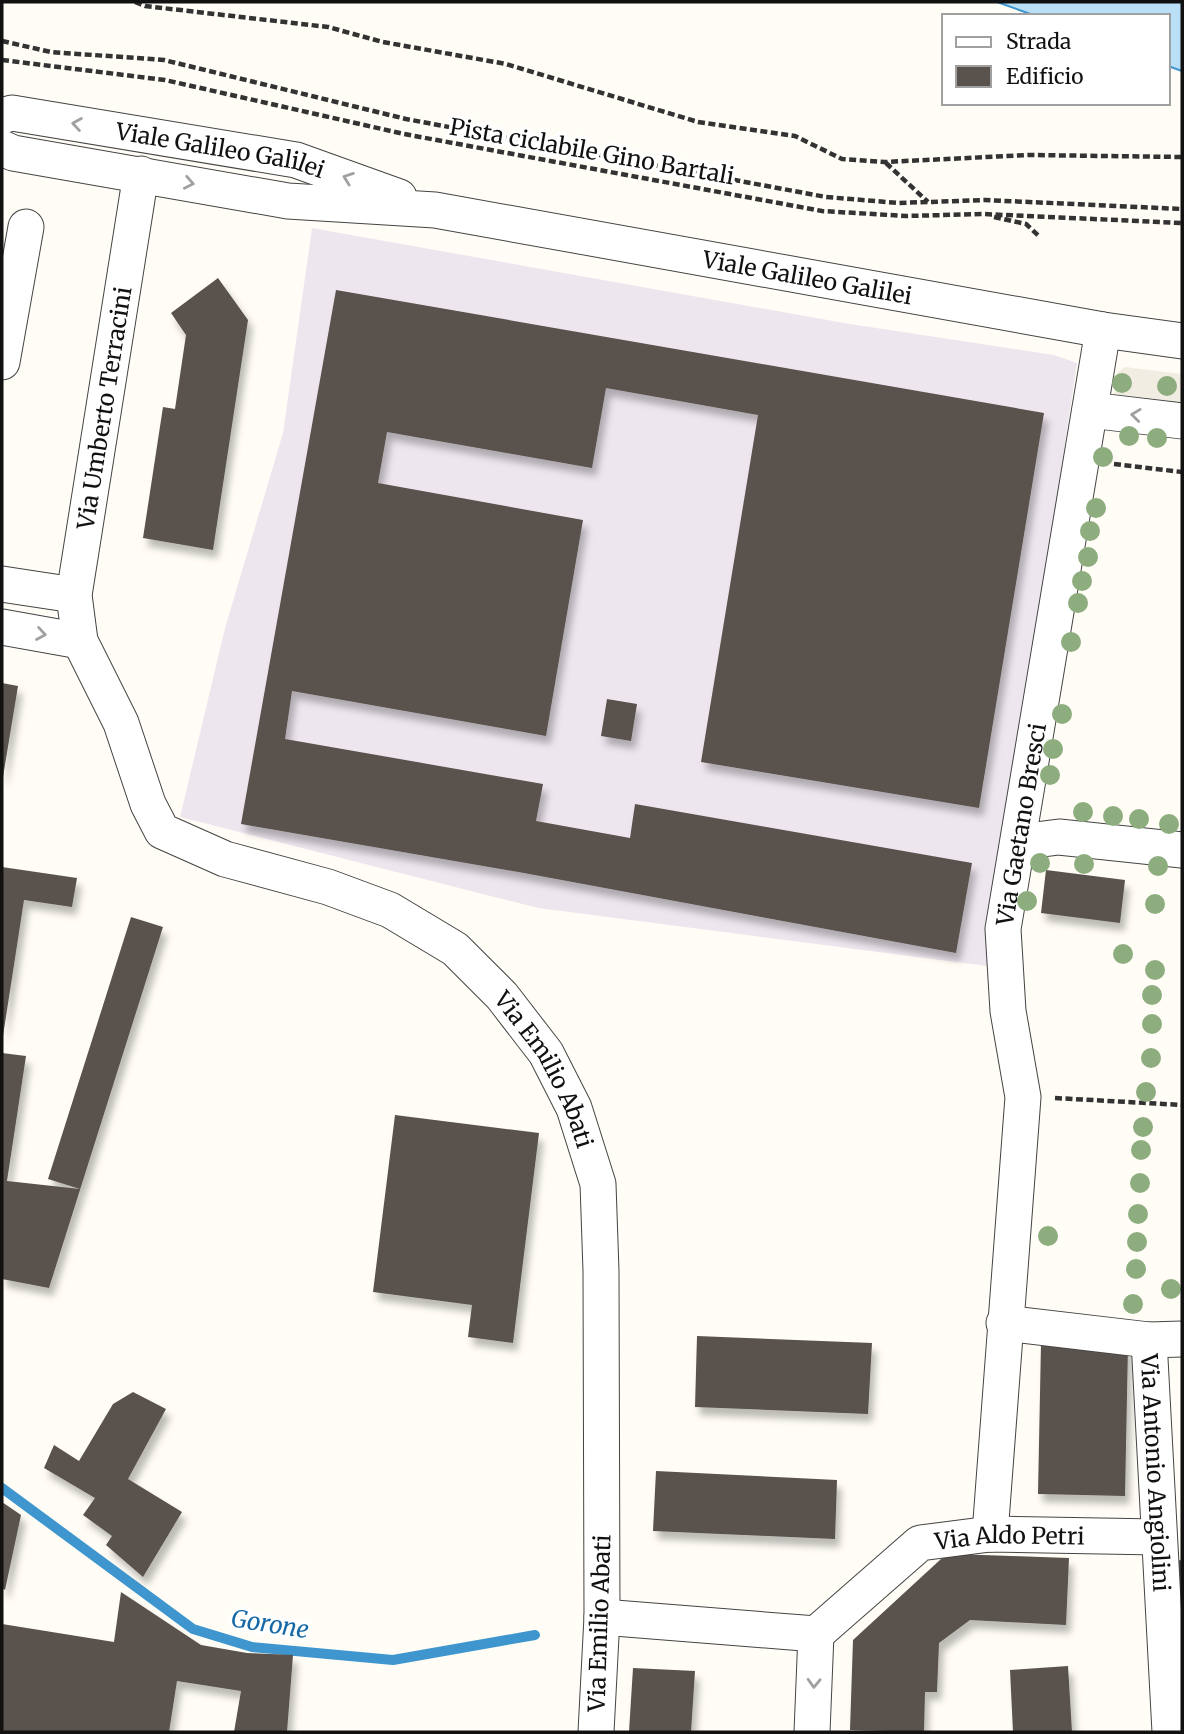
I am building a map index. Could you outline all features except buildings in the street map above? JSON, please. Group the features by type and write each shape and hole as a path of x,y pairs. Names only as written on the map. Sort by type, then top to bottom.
{"street":[{"name":"Viale Galileo Galilei","path":"2,116 12,113 296,160 435,210"},
{"name":"Viale Galileo Galilei","path":"2,148 13,153 288,201 435,210 1103,330 1182,341"},
{"name":"Via Umberto Terracini","path":"80,641 74,595 141,174"},
{"path":"2,362 26,227"},
{"name":"Via Gaetano Bresci","path":"990,1534 1023,1097 1008,1010 1003,929 1103,330"},
{"path":"1090,410 1182,421"},
{"path":"2,584 74,595"},
{"path":"2,627 80,641"},
{"name":"Via Emilio Abati","path":"80,641 121,723 148,804 162,831 225,859 328,887 390,910 455,949 502,996 546,1054 574,1108 598,1184 602,1617 596,1732"},
{"path":"1019,842 1059,836 1182,850"},
{"path":"1004,1323 1166,1340"},
{"name":"Via Antonio Angiolini","path":"1166,1340 1158,1537 1170,1732"},
{"name":"Via Aldo Petri","path":"816,1634 920,1543 990,1534 1158,1537"},
{"path":"602,1617 816,1634 812,1732"}],"path":[{"path":"135,2 172,10 328,27 383,42 506,64 698,122 795,136 842,159 885,162 1029,155 1182,157"},
{"path":"2,41 51,52 164,60 406,120 826,197 1182,209"},
{"name":"Pista ciclabile Gino Bartali","path":"2,60 166,80 404,134 821,211 906,216 983,214 1182,223"},
{"path":"885,162 928,202"},
{"path":"983,214 1026,224 1040,237"},
{"path":"1081,461 1182,472"},
{"path":"1023,1097 1182,1105"}],"shaded area":[{"path":"312,228 850,324 1054,355 1077,363 987,966 538,908 180,817 225,628 283,433"},
{"path":"1125,367 1182,374 1182,412 1114,396 1117,373"}],"water":[{"path":"997,2 1182,2 1182,71 1170,67 1170,14 1030,14"}],"waterway":[{"name":"Gorone","path":"2,1488 193,1629 252,1647 393,1660 535,1635"}]}
